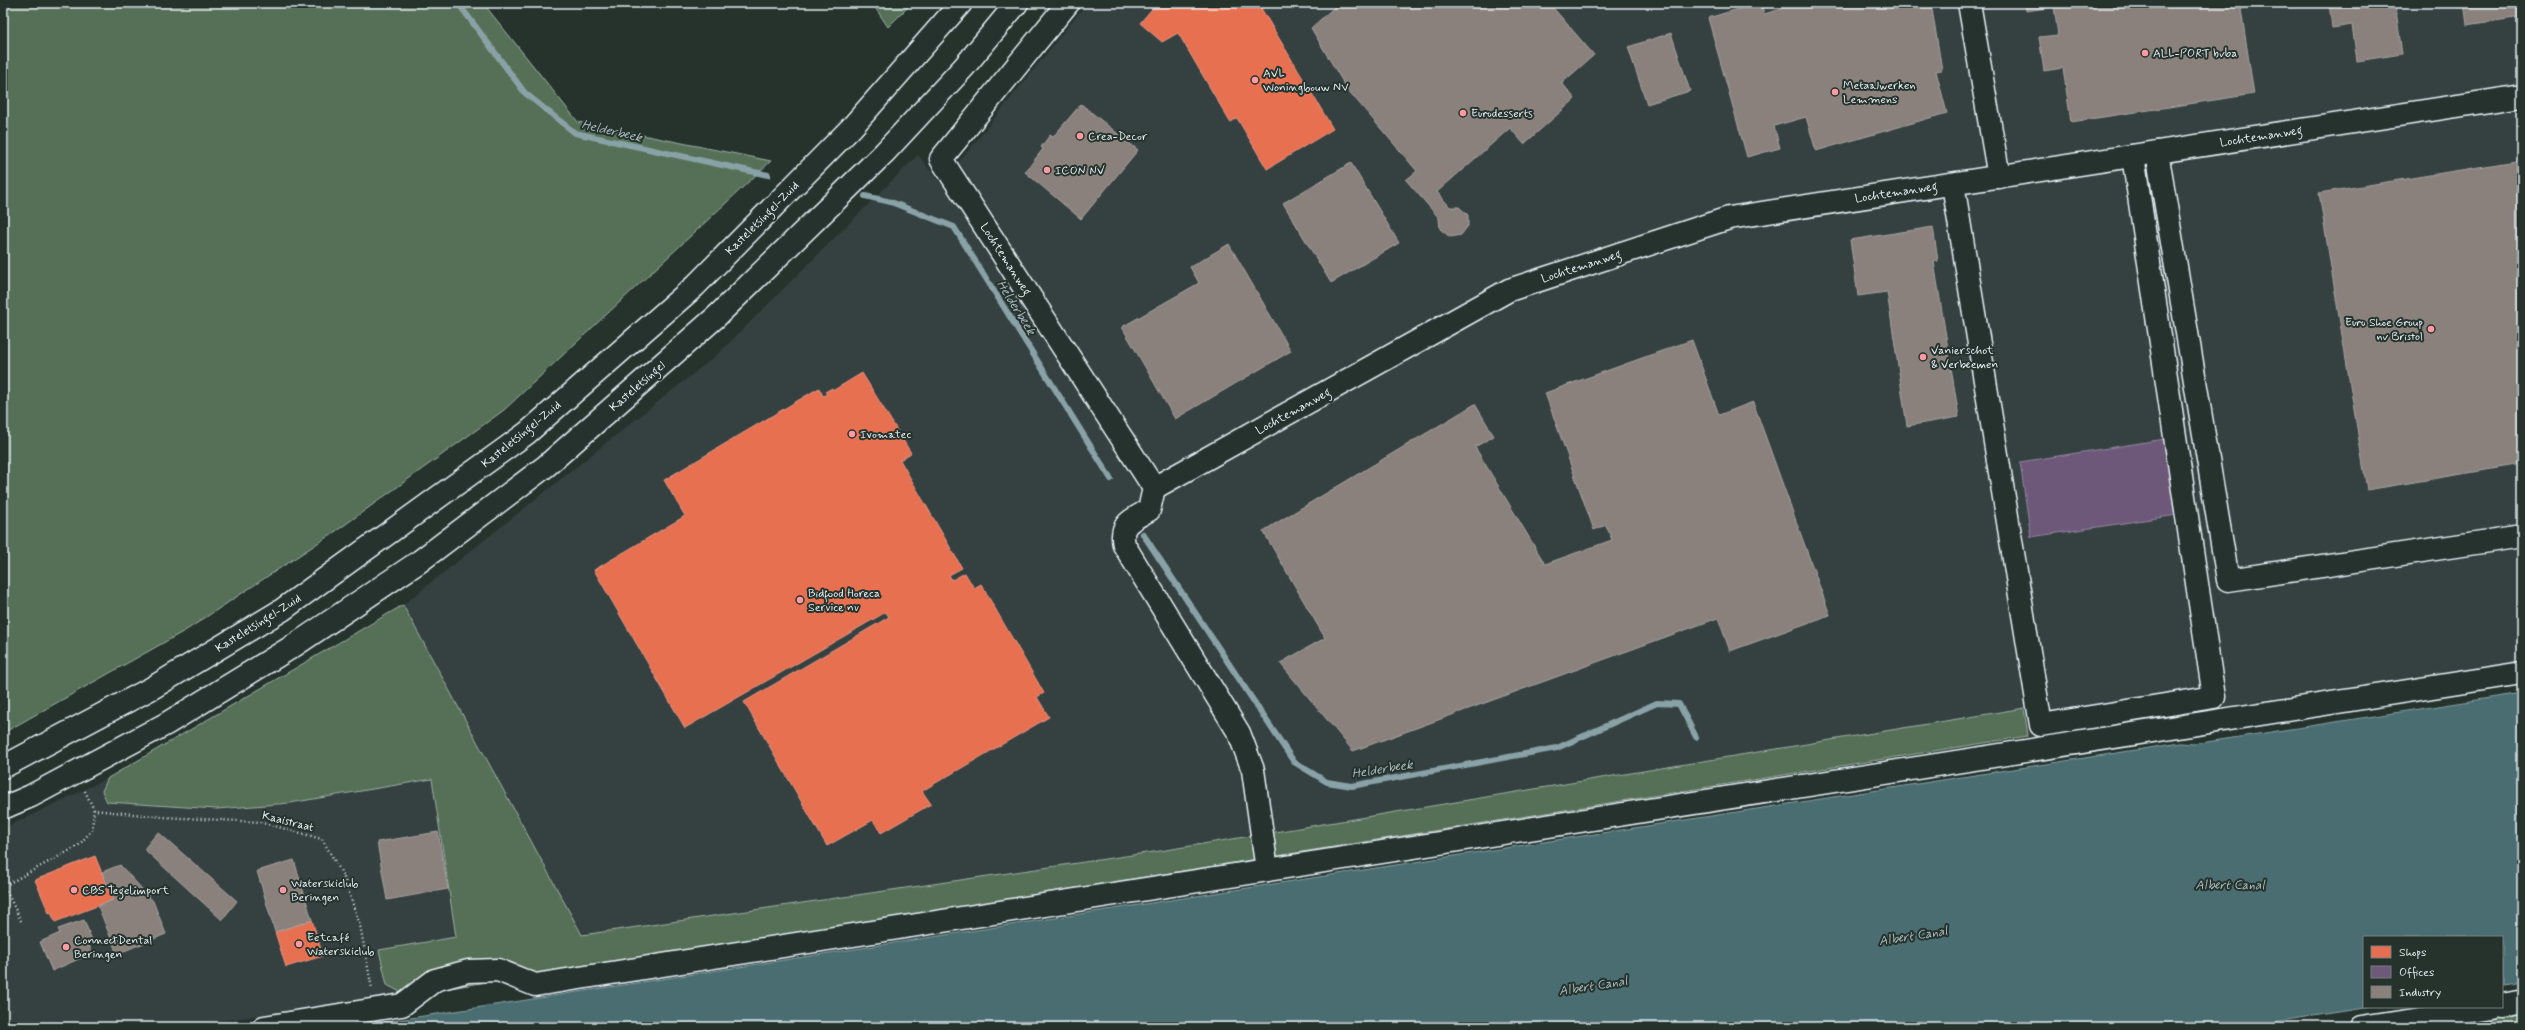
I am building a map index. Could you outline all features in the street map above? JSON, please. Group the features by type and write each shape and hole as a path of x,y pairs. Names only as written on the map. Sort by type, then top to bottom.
{"main road":[{"name":"Kasteletsingel-Zuid","path":"3,767 152,688 282,610 377,544 527,433 695,286 852,127 961,3"},
{"name":"Kasteletsingel","path":"76,772 166,724 288,650 437,548 552,461 717,316 884,153 964,68 1017,3"},
{"name":"Lochtemanweg","path":"1068,3 941,159 1154,488 1509,290 1729,218 2522,96"},
{"path":"1969,3 1999,177"},
{"path":"2157,152 2228,580 2522,536"},
{"path":"1953,184 2041,724 2049,723 2214,697 2133,156"},
{"path":"1154,488 1149,510 1126,524 1122,535 1124,546 1239,733 1253,770 1267,870"},
{"path":"264,1027 402,1005 435,980 468,971 498,970 535,985 2522,673"},
{"path":"3,808 76,772"},
{"path":"2503,1006 2522,1002"},
{"path":"2362,1027 2486,1008"}],"path":[{"path":"21,921 4,886 78,846 92,830 94,810 76,772"},
{"name":"Kaaistraat","path":"94,810 163,818 260,822 322,839 343,875 360,925 376,1010"}],"shaded area":[{"path":"1087,3 2522,3 2522,661 2028,736 2024,708 1160,851 582,936 403,605 718,354 918,155 940,183 969,150"},
{"path":"108,778 102,791 107,802 217,809 290,803 432,779 456,937 379,950 406,995 175,1027 3,1027 3,829"}],"green space":[{"path":"3,3 483,3 578,122 771,161 504,410 339,529 188,629 3,733"},
{"path":"872,3 912,3 888,27"},
{"path":"403,605 582,935 1160,851 2024,708 2028,736 406,995 387,985 379,950 456,937 432,779 290,803 217,809 107,802 102,791 108,778"},
{"path":"2522,1014 2522,1027 2444,1027"}],"water":[{"name":"Albert Canal","path":"2522,693 2522,984 2503,987 2503,936 2363,936 2363,1008 2365,1008 2242,1027 353,1027 2181,743 2194,744"}],"building: Shops":[{"name":"AVL Woningbouw NV","path":"1157,3 1258,3 1333,129 1267,169 1237,118 1230,122 1178,33 1162,42 1140,23"},
{"name":"Bidfood Horeca Service nv","path":"862,373 911,453 900,460 962,568 949,575 952,580 965,573 974,588 981,584 1044,693 1037,697 1049,717 922,791 931,804 881,833 873,820 827,846 744,702 889,617 886,612 685,728 594,570 685,516 664,480 819,388 823,396 827,394 825,392 832,388 834,390"},
{"name":"CBS Tegelimport","path":"95,856 113,900 55,922 51,912 49,913 35,880"},
{"name":"Eetcafé Waterskiclub","path":"312,920 323,956 286,967 275,932"}],"building: Offices":[{"path":"2165,439 2177,515 2031,537 2020,462"}],"building: Industry":[{"name":"Eurodesserts","path":"1339,3 1549,3 1594,55 1562,83 1575,99 1524,144 1510,128 1437,192 1450,207 1459,207 1468,215 1468,226 1461,235 1450,237 1440,229 1439,218 1406,180 1417,171 1347,89 1311,28"},
{"name":"Metaalwerken Lemmens","path":"1761,3 1764,14 1803,3 1931,3 1942,70 1936,71 1947,113 1816,151 1806,117 1774,126 1780,148 1747,157 1708,18"},
{"name":"ALL-PORT bvba","path":"2025,3 2276,4 2241,9 2254,94 2071,122 2063,68 2044,71 2039,37 2058,35 2054,7 2026,11"},
{"path":"2329,3 2395,3 2402,54 2357,61 2352,25 2332,28"},
{"path":"2464,3 2522,3 2522,17 2467,25"},
{"path":"1671,33 1690,91 1647,104 1628,47"},
{"path":"1081,104 1138,150 1081,219 1025,172 1043,149 1041,147 1050,135 1053,137"},
{"name":"Euro Shoe Group nv Bristol","path":"2522,160 2522,464 2367,490 2319,193"},
{"path":"1351,163 1399,243 1331,283 1283,203"},
{"name":"Vanierschot & Verbeemen","path":"1933,227 1938,261 1934,262 1959,417 1907,426 1887,292 1858,296 1850,240"},
{"path":"1229,244 1291,351 1175,419 1122,327 1199,283 1190,267"},
{"path":"1692,340 1719,415 1753,402 1830,615 1730,651 1718,618 1353,751 1280,663 1325,638 1263,531 1475,404 1494,436 1475,447 1545,564 1612,540 1606,525 1594,530 1545,393"},
{"path":"158,832 237,901 222,920 144,849"},
{"path":"438,832 448,889 387,900 377,842"},
{"name":"Waterskiclub Beringen","path":"294,860 312,920 275,932 257,871"},
{"path":"120,865 153,901 166,934 117,954 98,906 113,900 102,872"},
{"name":"ConnectDental Beringen","path":"84,920 92,940 88,942 92,953 52,971 40,942 60,933 58,929"}],"waterway":[{"name":"Helderbeek","path":"458,3 525,93 575,133 768,175"},
{"name":"Helderbeek","path":"865,196 891,202 954,227 1111,479"},
{"name":"Helderbeek","path":"1143,534 1294,762 1327,782 1352,786 1557,748 1657,703 1679,704 1696,737"}],"place":[{"name":"ALL-PORT bvba","path":"2145,53"},
{"name":"AVL Woningbouw NV","path":"1255,80"},
{"name":"Metaalwerken Lemmens","path":"1835,92"},
{"name":"Eurodesserts","path":"1463,113"},
{"name":"Crea-Decor","path":"1080,136"},
{"name":"ICON NV","path":"1047,170"},
{"name":"Euro Shoe Group nv Bristol","path":"2431,329"},
{"name":"Vanierschot & Verbeemen","path":"1923,357"},
{"name":"Ivomatec","path":"852,434"},
{"name":"Bidfood Horeca Service nv","path":"800,600"},
{"name":"CBS Tegelimport","path":"74,890"},
{"name":"Waterskiclub Beringen","path":"283,890"},
{"name":"Eetcafé Waterskiclub","path":"299,944"},
{"name":"ConnectDental Beringen","path":"66,947"}]}
